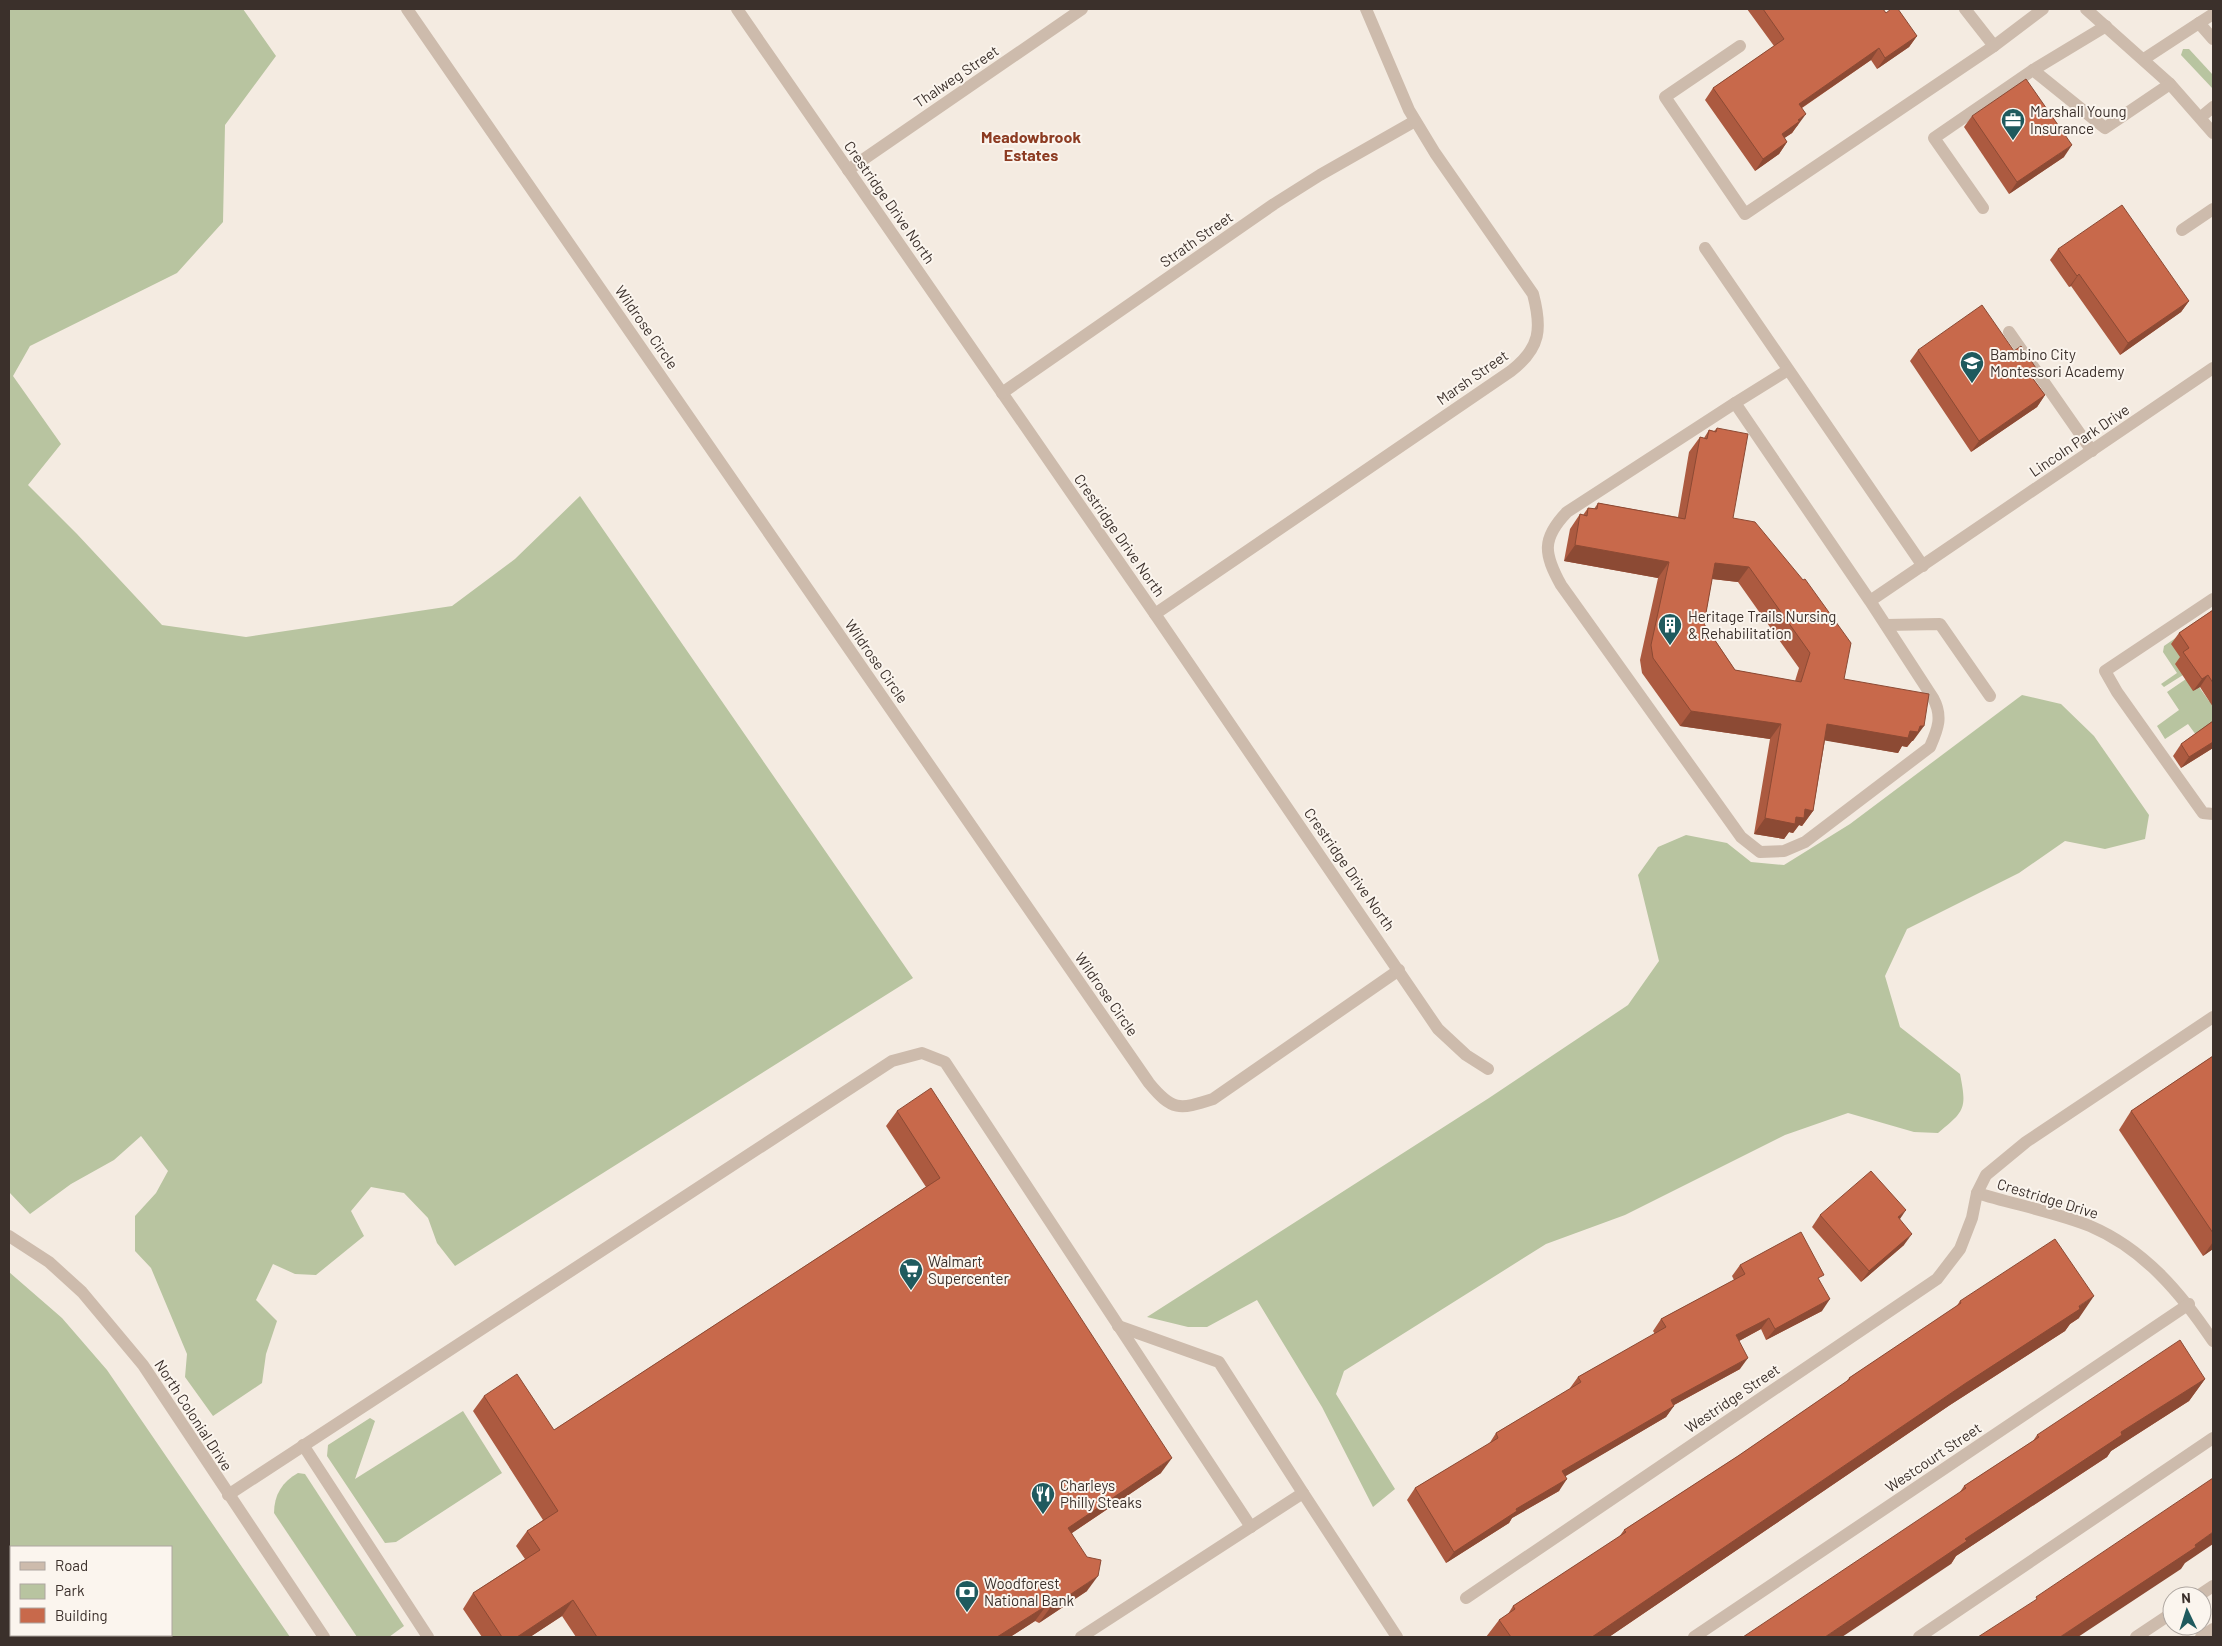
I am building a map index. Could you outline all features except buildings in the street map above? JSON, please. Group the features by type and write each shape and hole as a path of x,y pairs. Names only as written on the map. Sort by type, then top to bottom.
{"street":[{"name":"Wildrose Circle","path":"407,9 1149,1083 1165,1102 1186,1108 1213,1099 1399,970"},
{"name":"Crestridge Drive North","path":"737,9 1155,614 1438,1029 1466,1055 1488,1069"},
{"name":"Marsh Street","path":"1155,614 1526,359 1537,338 1539,316 1533,294 1435,153 1415,121 1394,79 1366,9"},
{"path":"1965,9 1994,46"},
{"path":"1740,46 1665,97 1745,214 1994,46 2043,9"},
{"path":"2086,9 2170,84 2201,117 2213,133"},
{"name":"Thalweg Street","path":"848,170 1074,11"},
{"path":"2144,59 2213,14"},
{"path":"2199,23 2213,39"},
{"path":"1983,208 1934,138 2033,70 2106,26"},
{"path":"2033,70 2105,128 2170,84"},
{"path":"2201,117 2213,107"},
{"name":"Strath Street","path":"1002,393 1274,204 1320,175 1415,121"},
{"path":"2182,230 2213,209"},
{"path":"1705,248 1923,566"},
{"path":"2009,332 2092,451"},
{"name":"Lincoln Park Drive","path":"1870,601 2213,368"},
{"path":"1735,403 1870,601 1940,710 1937,730 1930,747 1805,842 1784,851 1760,852 1741,837 1561,585 1549,564 1547,544 1554,526 1567,512 1735,403 1788,370"},
{"path":"2213,599 2105,672 2117,692 2203,812 2213,814"},
{"path":"1886,625 1940,624 1990,696"},
{"path":"1976,1194 1986,1175 2026,1142 2213,1017"},
{"path":"228,1495 892,1061 922,1053 945,1062 1251,1527"},
{"name":"Crestridge Drive","path":"1976,1194 2090,1226 2131,1248 2161,1274 2189,1304 2213,1341"},
{"name":"Westridge Street","path":"1466,1598 1937,1280 1960,1249 1972,1218 1976,1194"},
{"name":"North Colonial Drive","path":"9,1236 49,1262 82,1292 143,1366 324,1637"},
{"name":"Westcourt Street","path":"1694,1637 2189,1304"},
{"path":"1118,1326 1219,1362 1397,1637"},
{"path":"1919,1637 2213,1438"},
{"path":"302,1445 428,1637"},
{"path":"1081,1637 1303,1493"},
{"path":"2136,1637 2162,1620"},
{"path":"2201,1637 2213,1629"}],"green space":[{"path":"9,9 243,9 276,56 225,125 223,222 177,273 30,346 13,376 61,444 28,485 77,534 162,625 246,637 452,606 515,559 580,496 913,978 455,1266 437,1243 428,1218 404,1193 371,1187 351,1211 364,1236 316,1275 295,1274 273,1264 256,1300 277,1321 266,1354 262,1383 213,1416 185,1377 187,1354 151,1268 135,1251 135,1216 156,1193 168,1171 141,1136 114,1160 71,1184 30,1214 9,1192"},
{"path":"2183,49 2189,49 2213,75 2213,89 2181,55"},
{"path":"2213,612 2181,660 2183,675 2164,687 2161,684 2177,673 2163,652 2164,646"},
{"path":"2186,679 2199,687 2209,701 2213,699 2213,724 2207,750 2188,724 2165,739 2157,726 2179,710 2167,692"},
{"path":"2022,695 2061,704 2094,736 2149,815 2145,839 2105,849 2065,841 2019,873 1907,929 1885,976 1900,1027 1960,1074 1962,1086 1963,1102 1959,1114 1938,1133 1914,1132 1848,1113 1785,1135 1625,1215 1546,1244 1344,1371 1336,1394 1395,1489 1373,1507 1322,1407 1257,1300 1207,1327 1188,1327 1147,1317 1489,1098 1628,1005 1659,961 1638,875 1658,847 1686,835 1727,843 1751,862 1784,865 1850,824"},
{"path":"9,1272 62,1318 107,1370 290,1637 9,1637"},
{"path":"463,1411 502,1473 396,1542 385,1543 327,1456 328,1445 370,1418 375,1421 355,1479"},
{"path":"298,1473 305,1474 404,1626 389,1637 357,1637 274,1513 277,1495 283,1485"}],"place":[{"name":"Marshall Young Insurance","path":"2013,141"},
{"name":"Bambino City Montessori Academy","path":"1972,384"},
{"name":"Heritage Trails Nursing & Rehabilitation","path":"1670,646"},
{"name":"Walmart Supercenter","path":"911,1291"},
{"name":"Charleys Philly Steaks","path":"1043,1515"},
{"name":"Woodforest National Bank","path":"967,1613"}],"district":[{"name":"Meadowbrook Estates","path":"1031,145"}]}
